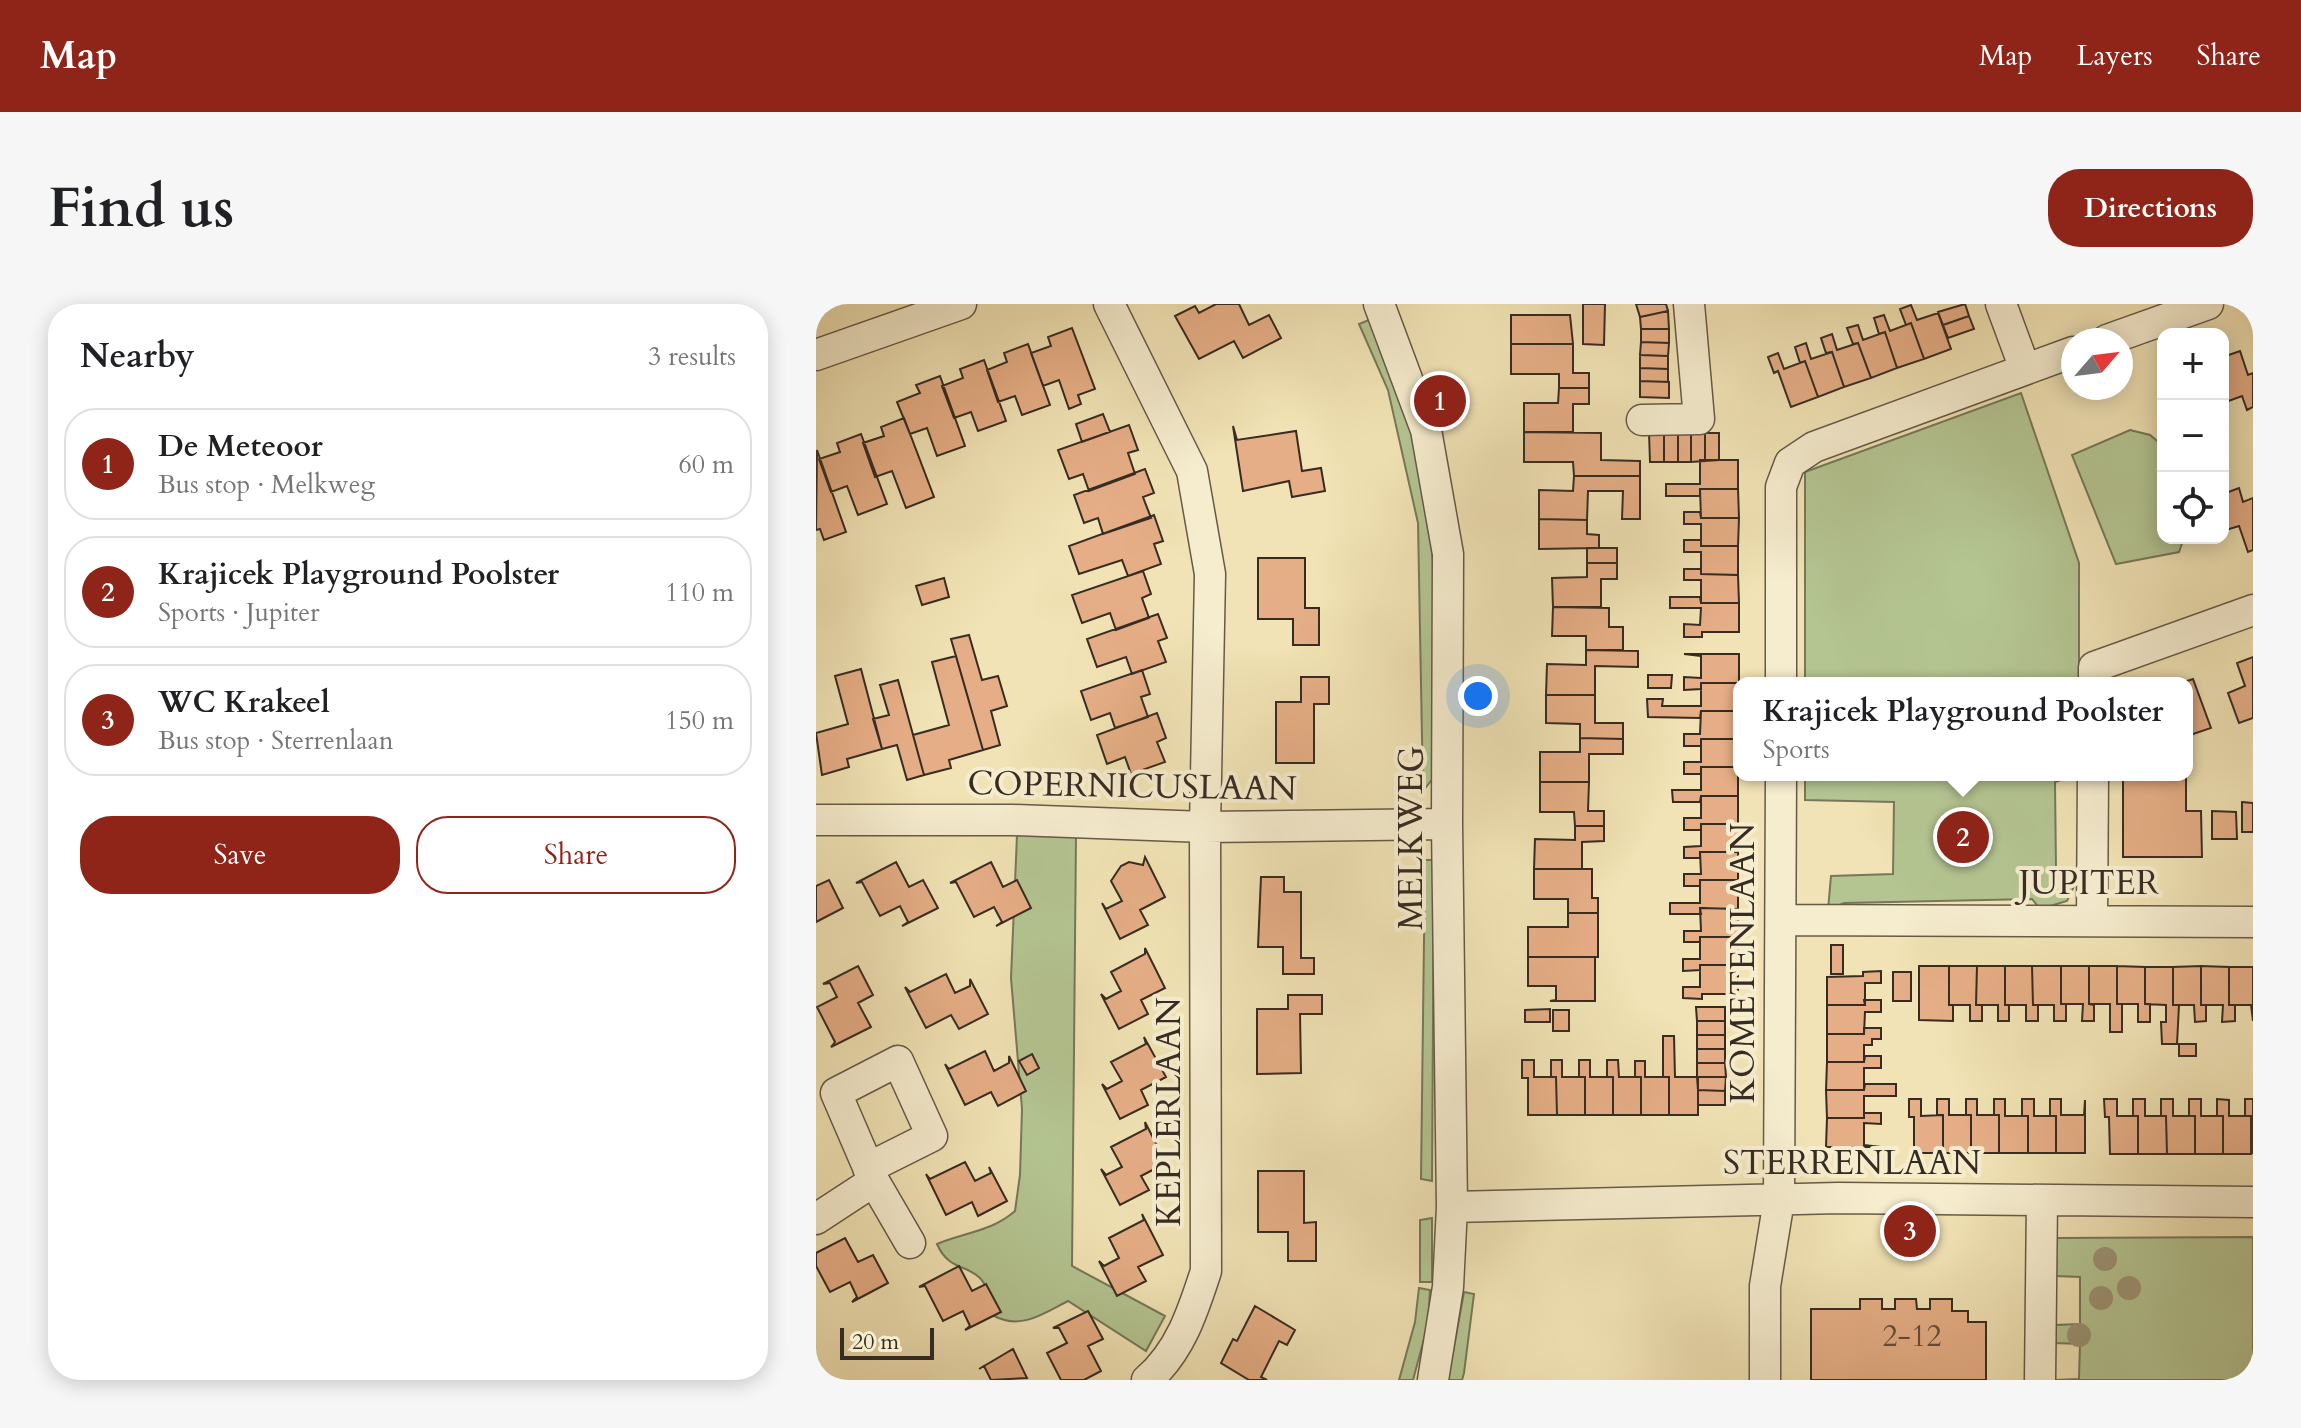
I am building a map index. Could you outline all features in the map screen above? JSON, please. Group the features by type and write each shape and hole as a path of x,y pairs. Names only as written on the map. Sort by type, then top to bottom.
{"street":[{"path":"816,355 961,304"},
{"name":"KEPLERLAAN","path":"1109,304 1192,471 1210,574 1205,827 1206,1271 1188,1326 1158,1370 1147,1380"},
{"name":"MELKWEG","path":"1379,304 1426,430 1448,554 1447,824 1452,1207 1448,1287 1433,1380"},
{"path":"1642,420 1699,419 1689,304"},
{"path":"2001,304 2025,369"},
{"path":"2133,331 2208,304"},
{"path":"1781,677 1781,487 1790,463 1814,447 2061,356"},
{"path":"2094,677 2094,667 2253,610"},
{"name":"KOMETENLAAN","path":"1765,1380 1765,1286 1779,1200 1781,781"},
{"path":"2092,920 2093,781"},
{"name":"COPERNICUSLAAN","path":"816,820 1013,820 1205,827 1447,824"},
{"name":"JUPITER","path":"1781,920 2253,922"},
{"path":"816,1219 871,1174 910,1243"},
{"name":"STERRENLAAN","path":"1452,1207 1779,1200 2253,1202"},
{"path":"2040,1380 2042,1200"}],"green space":[{"path":"1371,319 1413,435 1430,532 1436,655 1434,777 1423,791 1418,523 1388,390 1359,324"},
{"path":"2021,393 2079,563 2079,677 1805,677 1805,472"},
{"path":"2130,430 2150,435 2157,441 2157,544 2182,544 2179,552 2116,564 2072,455"},
{"path":"1805,781 2058,781 2055,782 2056,870 2081,872 2067,901 2040,909 2032,899 1844,903 1828,910 1831,876 1893,874 1894,802 1805,800"},
{"path":"1076,834 1072,1266 1165,1316 1146,1351 1068,1301 1023,1321 994,1316 984,1283 968,1270 952,1263 937,1244 987,1228 1015,1211 1020,1175 1022,1109 1011,978 1017,835"},
{"path":"1425,860 1434,860 1432,1181 1421,1179"},
{"path":"1432,1218 1432,1282 1420,1282 1420,1220"},
{"path":"2253,1237 2253,1380 2055,1380 2079,1379 2080,1344 2055,1343 2056,1325 2080,1324 2080,1277 2056,1276 2056,1238"},
{"path":"1419,1288 1430,1290 1428,1324 1413,1380 1399,1380 1415,1322"},
{"path":"1464,1292 1474,1294 1464,1373 1462,1380 1448,1380"}],"building":[{"path":"1216,304 1239,304 1249,325 1269,315 1281,338 1243,358 1234,341 1199,359 1175,316 1195,306 1199,313"},
{"path":"1583,304 1605,304 1604,345 1583,344"},
{"path":"1636,304 1666,304 1668,311 1640,317"},
{"path":"1965,304 1969,316 1943,325 1938,312"},
{"path":"1911,305 1917,320 1938,313 1951,349 1924,359 1911,323 1906,325 1900,309"},
{"path":"1668,311 1669,329 1641,329 1640,317"},
{"path":"1511,315 1570,315 1573,344 1511,344"},
{"path":"1884,315 1890,331 1911,323 1924,359 1897,368 1885,332 1879,334 1874,318"},
{"path":"1969,316 1974,329 1948,338 1943,325"},
{"path":"1858,325 1863,340 1885,332 1897,368 1871,378 1858,343 1853,344 1847,328"},
{"path":"1072,328 1095,389 1078,395 1081,404 1069,409 1059,380 1043,386 1031,353 1051,346 1048,337"},
{"path":"1641,329 1669,329 1669,343 1641,342"},
{"path":"1832,334 1837,350 1858,343 1871,378 1844,387 1832,352 1826,353 1821,338"},
{"path":"1641,342 1669,343 1668,356 1640,355"},
{"path":"1806,343 1811,359 1832,352 1844,387 1818,397 1805,361 1800,363 1795,347"},
{"path":"1028,344 1050,405 1022,415 1015,396 998,402 987,370 1007,362 1004,353"},
{"path":"1511,344 1573,344 1573,373 1589,373 1589,388 1559,388 1559,374 1511,374"},
{"path":"2240,351 2248,375 2253,373 2253,407 2247,410 2242,396 2229,401 2229,355"},
{"path":"1778,353 1784,369 1805,361 1818,397 1791,407 1778,371 1774,373 1768,357"},
{"path":"1640,355 1668,356 1668,369 1640,368"},
{"path":"984,360 1006,421 978,431 971,412 954,418 942,386 963,378 960,369"},
{"path":"1640,368 1668,369 1668,382 1640,381"},
{"path":"940,376 965,446 937,456 927,428 910,434 897,402 920,393 916,385"},
{"path":"1640,381 1669,382 1669,398 1640,397"},
{"path":"1559,388 1589,388 1589,404 1573,404 1573,432 1524,432 1524,403 1558,403"},
{"path":"1103,414 1110,432 1082,442 1076,424"},
{"path":"904,418 934,497 906,508 892,471 875,477 863,443 884,436 881,427"},
{"path":"1129,425 1138,450 1128,453 1135,474 1089,491 1083,474 1069,479 1058,450"},
{"path":"1233,426 1237,440 1296,431 1302,471 1321,468 1325,491 1292,497 1289,481 1243,491"},
{"path":"1524,432 1601,433 1601,460 1640,461 1640,476 1574,476 1573,462 1524,462"},
{"path":"1649,433 1664,433 1664,462 1650,462"},
{"path":"1664,433 1678,433 1678,462 1664,462"},
{"path":"1678,433 1691,433 1691,462 1678,462"},
{"path":"1691,433 1705,433 1705,461 1691,462"},
{"path":"1705,433 1719,433 1719,460 1705,461"},
{"path":"861,434 887,504 858,515 847,486 831,492 819,459 840,452 837,443"},
{"path":"817,450 846,532 824,540 820,529 816,530"},
{"path":"1700,460 1738,460 1738,489 1700,489 1700,496 1666,496 1666,484 1700,484"},
{"path":"1145,469 1154,493 1143,497 1151,518 1103,534 1098,518 1084,523 1074,495"},
{"path":"1574,476 1640,476 1640,519 1622,519 1623,491 1588,491 1587,520 1539,519 1539,490 1573,491"},
{"path":"2239,488 2243,502 2253,498 2253,550 2248,552 2239,526 2229,529 2229,492"},
{"path":"1700,489 1738,489 1739,518 1701,518"},
{"path":"1684,512 1700,512 1701,518 1739,518 1738,546 1701,546 1701,524 1684,524"},
{"path":"1154,515 1163,541 1154,544 1161,564 1128,576 1122,560 1079,574 1069,546"},
{"path":"1539,519 1587,520 1587,534 1599,535 1599,548 1539,549"},
{"path":"1684,540 1701,540 1701,546 1738,546 1738,575 1701,574 1701,552 1684,552"},
{"path":"1587,548 1617,548 1617,563 1587,563"},
{"path":"1258,558 1305,558 1305,608 1319,608 1319,645 1293,645 1293,619 1258,619"},
{"path":"1587,563 1617,563 1617,579 1601,579 1601,607 1553,607 1552,578 1587,577"},
{"path":"1684,569 1701,569 1701,574 1738,575 1739,603 1701,603 1701,580 1684,580"},
{"path":"1143,571 1151,594 1142,598 1149,618 1116,630 1110,613 1082,623 1072,595"},
{"path":"944,578 949,597 922,605 916,586"},
{"path":"1670,597 1700,597 1701,603 1739,603 1739,632 1702,632 1702,637 1684,637 1684,624 1700,625 1701,608 1670,608"},
{"path":"1553,607 1609,608 1609,627 1623,627 1623,650 1586,650 1586,636 1552,636"},
{"path":"1158,614 1167,638 1158,641 1166,662 1132,674 1126,657 1097,667 1087,639"},
{"path":"969,635 982,680 998,676 1007,706 991,711 1000,745 983,750 951,639"},
{"path":"1586,650 1638,651 1638,667 1595,666 1595,695 1546,695 1547,664 1586,665"},
{"path":"1684,654 1739,654 1739,677 1733,677 1733,683 1701,683 1701,689 1684,690 1684,677 1701,678 1701,656"},
{"path":"956,656 983,750 949,760 951,768 924,775 913,735 949,725 932,662"},
{"path":"2253,657 2253,718 2239,723 2228,693 2245,686 2237,663"},
{"path":"861,669 882,749 847,759 849,767 822,775 816,733 848,724 835,676"},
{"path":"1142,670 1150,694 1141,697 1148,717 1115,728 1110,713 1091,720 1081,691"},
{"path":"1648,675 1672,675 1671,688 1648,688"},
{"path":"1301,677 1329,677 1329,704 1314,704 1314,763 1276,763 1276,702 1301,702"},
{"path":"2193,679 2211,728 2193,734"},
{"path":"898,680 924,775 907,780 897,745 882,749 873,719 889,715 880,685"},
{"path":"1701,683 1733,683 1733,711 1701,711 1700,718 1648,717 1647,699 1663,699 1662,706 1701,706"},
{"path":"1546,695 1595,695 1595,723 1623,723 1623,739 1580,738 1580,724 1546,723"},
{"path":"1701,711 1733,711 1733,739 1701,739 1701,746 1684,746 1684,734 1700,734"},
{"path":"1157,713 1166,738 1157,742 1165,762 1131,774 1125,757 1107,764 1097,735"},
{"path":"1580,738 1623,739 1623,754 1589,754 1589,782 1540,782 1540,752 1580,752"},
{"path":"1701,739 1733,739 1733,767 1701,767 1701,774 1684,774 1684,762 1701,762"},
{"path":"1701,767 1733,767 1733,781 1738,781 1738,796 1701,796 1700,802 1673,802 1672,790 1701,790"},
{"path":"2123,781 2186,781 2186,811 2201,811 2202,857 2123,857"},
{"path":"1540,782 1589,782 1588,811 1604,811 1604,826 1575,826 1574,812 1540,812"},
{"path":"1701,796 1738,796 1738,824 1701,824 1701,830 1684,830 1684,818 1701,818"},
{"path":"2242,802 2253,803 2253,832 2242,832"},
{"path":"2212,811 2236,812 2237,839 2212,839"},
{"path":"1701,824 1738,824 1738,852 1700,852 1700,858 1684,858 1684,847 1701,846"},
{"path":"1575,826 1604,826 1604,841 1582,842 1582,869 1534,869 1535,839 1575,840"},
{"path":"1700,852 1738,852 1738,880 1700,880 1700,886 1684,886 1684,874 1701,874"},
{"path":"1145,857 1165,897 1140,910 1148,925 1120,939 1102,903 1106,909 1122,901 1111,881 1121,866 1129,862 1143,865"},
{"path":"896,862 909,887 923,880 938,908 902,926 908,922 900,906 880,916 862,882 856,883"},
{"path":"991,862 1003,887 1017,880 1031,908 996,926 1002,922 994,907 974,917 956,882 950,883"},
{"path":"1534,869 1592,869 1592,898 1598,898 1598,913 1568,913 1568,899 1534,899"},
{"path":"1261,877 1284,877 1284,892 1301,892 1301,958 1314,958 1314,974 1283,974 1283,947 1258,947"},
{"path":"829,880 843,908 816,922 816,886"},
{"path":"1700,880 1738,880 1738,909 1700,908 1701,914 1670,914 1670,903 1700,903"},
{"path":"1700,908 1738,909 1738,937 1700,937 1700,942 1684,942 1684,931 1701,931"},
{"path":"1568,913 1598,913 1598,957 1528,957 1528,927 1568,927"},
{"path":"1700,937 1738,937 1738,965 1700,965 1700,970 1683,971 1683,959 1700,959"},
{"path":"1831,945 1843,945 1843,974 1831,974"},
{"path":"1145,948 1165,988 1141,1000 1148,1014 1119,1029 1101,994 1106,999 1121,991 1111,972 1145,954"},
{"path":"1528,957 1595,957 1595,1001 1550,1001 1556,1000 1556,986 1528,986"},
{"path":"1700,965 1738,965 1738,994 1702,994 1702,999 1683,998 1683,987 1700,987"},
{"path":"858,966 873,995 858,1003 871,1027 831,1047 835,1042 817,1007 837,997 830,983 823,984"},
{"path":"1919,966 1949,966 1949,1005 1953,1005 1953,1021 1919,1020"},
{"path":"1949,966 1977,966 1976,1005 1982,1005 1982,1021 1970,1021 1970,1005 1949,1005"},
{"path":"1977,966 2005,966 2005,1005 2009,1005 2009,1021 1998,1021 1998,1005 1976,1005"},
{"path":"2005,966 2032,966 2033,1005 2038,1005 2038,1021 2026,1021 2026,1005 2005,1005"},
{"path":"2032,966 2061,966 2061,1004 2066,1004 2066,1021 2054,1021 2054,1005 2033,1005"},
{"path":"2061,966 2089,966 2089,1004 2094,1005 2094,1021 2082,1021 2083,1004 2061,1004"},
{"path":"2089,966 2117,966 2117,1004 2122,1004 2122,1032 2110,1032 2110,1004 2089,1004"},
{"path":"2117,966 2145,967 2145,1004 2150,1004 2150,1022 2138,1022 2138,1004 2117,1004"},
{"path":"2201,966 2229,967 2229,1005 2235,1005 2235,1021 2222,1022 2223,1005 2201,1005"},
{"path":"2201,966 2201,1005 2206,1005 2206,1021 2195,1022 2194,1005 2173,1005 2173,967"},
{"path":"2145,967 2173,967 2173,1005 2179,1005 2177,1044 2162,1044 2161,1022 2166,1022 2166,1005 2145,1004"},
{"path":"2229,967 2253,967 2253,1021 2251,1005 2229,1005"},
{"path":"1881,971 1881,983 1865,983 1865,1005 1827,1005 1827,977 1863,976 1863,972"},
{"path":"1893,972 1911,972 1911,1001 1893,1001"},
{"path":"946,974 955,993 970,986 970,979 988,1014 959,1029 951,1015 926,1028 905,987 910,992"},
{"path":"1288,995 1322,995 1322,1014 1300,1014 1301,1073 1257,1074 1257,1009 1288,1009"},
{"path":"1864,1000 1881,1000 1881,1012 1865,1012 1864,1034 1827,1034 1827,1005 1865,1005"},
{"path":"1696,1007 1725,1007 1725,1021 1697,1021"},
{"path":"1550,1009 1550,1022 1525,1022 1525,1010"},
{"path":"1553,1010 1569,1010 1569,1031 1553,1031"},
{"path":"1697,1021 1725,1021 1725,1035 1697,1035"},
{"path":"1864,1028 1881,1028 1881,1039 1872,1039 1872,1045 1864,1045 1864,1062 1827,1062 1827,1034 1864,1034"},
{"path":"1697,1035 1725,1035 1725,1049 1697,1049"},
{"path":"1663,1036 1674,1036 1675,1077 1698,1077 1698,1115 1669,1115 1669,1077 1663,1077"},
{"path":"1144,1037 1166,1077 1141,1090 1148,1105 1120,1119 1102,1084 1107,1089 1122,1081 1111,1062 1146,1044"},
{"path":"2179,1044 2196,1044 2196,1056 2179,1056"},
{"path":"1697,1049 1725,1049 1725,1063 1697,1063"},
{"path":"985,1051 994,1071 1009,1063 1009,1056 1026,1091 998,1106 991,1092 965,1105 945,1064 949,1069"},
{"path":"1032,1054 1039,1068 1027,1075 1019,1061"},
{"path":"1865,1056 1881,1056 1881,1068 1864,1068 1864,1090 1826,1090 1827,1062 1864,1062"},
{"path":"1522,1060 1534,1060 1534,1077 1556,1077 1557,1115 1528,1115 1528,1078 1522,1078"},
{"path":"1551,1060 1562,1060 1562,1077 1585,1077 1585,1115 1557,1115 1556,1077 1551,1077"},
{"path":"1579,1060 1590,1060 1590,1077 1613,1077 1613,1115 1585,1115 1585,1077 1579,1077"},
{"path":"1607,1060 1618,1060 1619,1077 1641,1077 1641,1115 1613,1115 1613,1077 1607,1077"},
{"path":"1635,1061 1645,1061 1645,1077 1669,1077 1669,1115 1641,1115 1641,1077 1635,1077"},
{"path":"1697,1063 1725,1063 1726,1077 1697,1077"},
{"path":"1697,1077 1726,1077 1725,1091 1698,1090"},
{"path":"1865,1084 1896,1084 1896,1096 1864,1096 1864,1118 1827,1118 1826,1090 1864,1090"},
{"path":"1698,1090 1725,1091 1725,1105 1698,1105"},
{"path":"1909,1099 1921,1099 1921,1116 1943,1115 1943,1153 1914,1153 1914,1117 1909,1117"},
{"path":"1937,1099 1949,1099 1949,1115 1971,1115 1971,1153 1943,1153 1943,1115 1937,1115"},
{"path":"1966,1099 1977,1099 1977,1115 1999,1115 1999,1153 1971,1153 1971,1115 1966,1115"},
{"path":"1994,1099 2005,1099 2005,1116 2028,1116 2028,1153 1999,1153 1999,1115 1994,1115"},
{"path":"2022,1099 2034,1099 2034,1116 2056,1116 2056,1153 2028,1153 2028,1116 2022,1116"},
{"path":"2050,1099 2061,1099 2061,1115 2084,1115 2085,1100 2085,1153 2056,1153 2056,1116 2050,1116"},
{"path":"2104,1099 2117,1099 2117,1116 2138,1116 2138,1154 2110,1154 2109,1117 2105,1117"},
{"path":"2133,1099 2145,1099 2145,1116 2166,1116 2167,1154 2138,1154 2138,1116 2133,1116"},
{"path":"2161,1099 2173,1099 2173,1116 2195,1116 2195,1154 2167,1154 2166,1116 2161,1116"},
{"path":"2189,1099 2201,1099 2201,1116 2223,1116 2223,1154 2195,1154 2195,1116 2189,1116"},
{"path":"2217,1099 2229,1100 2229,1116 2251,1116 2251,1154 2223,1154 2223,1116 2217,1116"},
{"path":"2245,1099 2253,1099 2253,1154 2251,1116 2245,1116"},
{"path":"1864,1113 1881,1113 1881,1124 1864,1123 1864,1145 1881,1147 1826,1147 1827,1118 1864,1118"},
{"path":"1145,1122 1166,1163 1141,1176 1149,1190 1120,1205 1101,1169 1106,1175 1122,1167 1111,1147 1146,1129"},
{"path":"965,1162 975,1181 991,1173 989,1167 1007,1201 978,1216 972,1202 946,1215 926,1174 930,1179"},
{"path":"1258,1171 1304,1171 1304,1223 1316,1222 1316,1261 1288,1261 1288,1232 1258,1232"},
{"path":"1142,1214 1163,1255 1138,1267 1146,1281 1117,1296 1099,1261 1104,1266 1119,1258 1109,1238 1144,1220"},
{"path":"845,1238 858,1262 873,1255 888,1283 852,1302 857,1297 850,1282 830,1292 816,1266 816,1253"},
{"path":"959,1266 972,1291 986,1284 1001,1312 965,1330 970,1326 963,1311 943,1321 925,1286 919,1287"},
{"path":"1860,1299 1882,1299 1882,1309 1895,1309 1895,1299 1916,1299 1917,1309 1930,1309 1930,1299 1952,1299 1952,1311 1968,1311 1968,1322 1986,1322 1986,1380 1811,1380 1811,1309 1860,1309"},
{"path":"1255,1306 1295,1330 1287,1345 1279,1341 1261,1377 1267,1380 1249,1380 1221,1363 1233,1339 1237,1341"},
{"path":"1088,1311 1103,1339 1088,1346 1101,1371 1084,1380 1061,1380 1047,1353 1067,1343 1059,1328 1053,1328"},
{"path":"1013,1349 1027,1378 991,1380 984,1366"}],"place":[{"name":"De Meteoor","path":"1440,401"},
{"name":"Krajicek Playground Poolster","path":"1963,837"},
{"name":"WC Krakeel","path":"1910,1231"}]}
